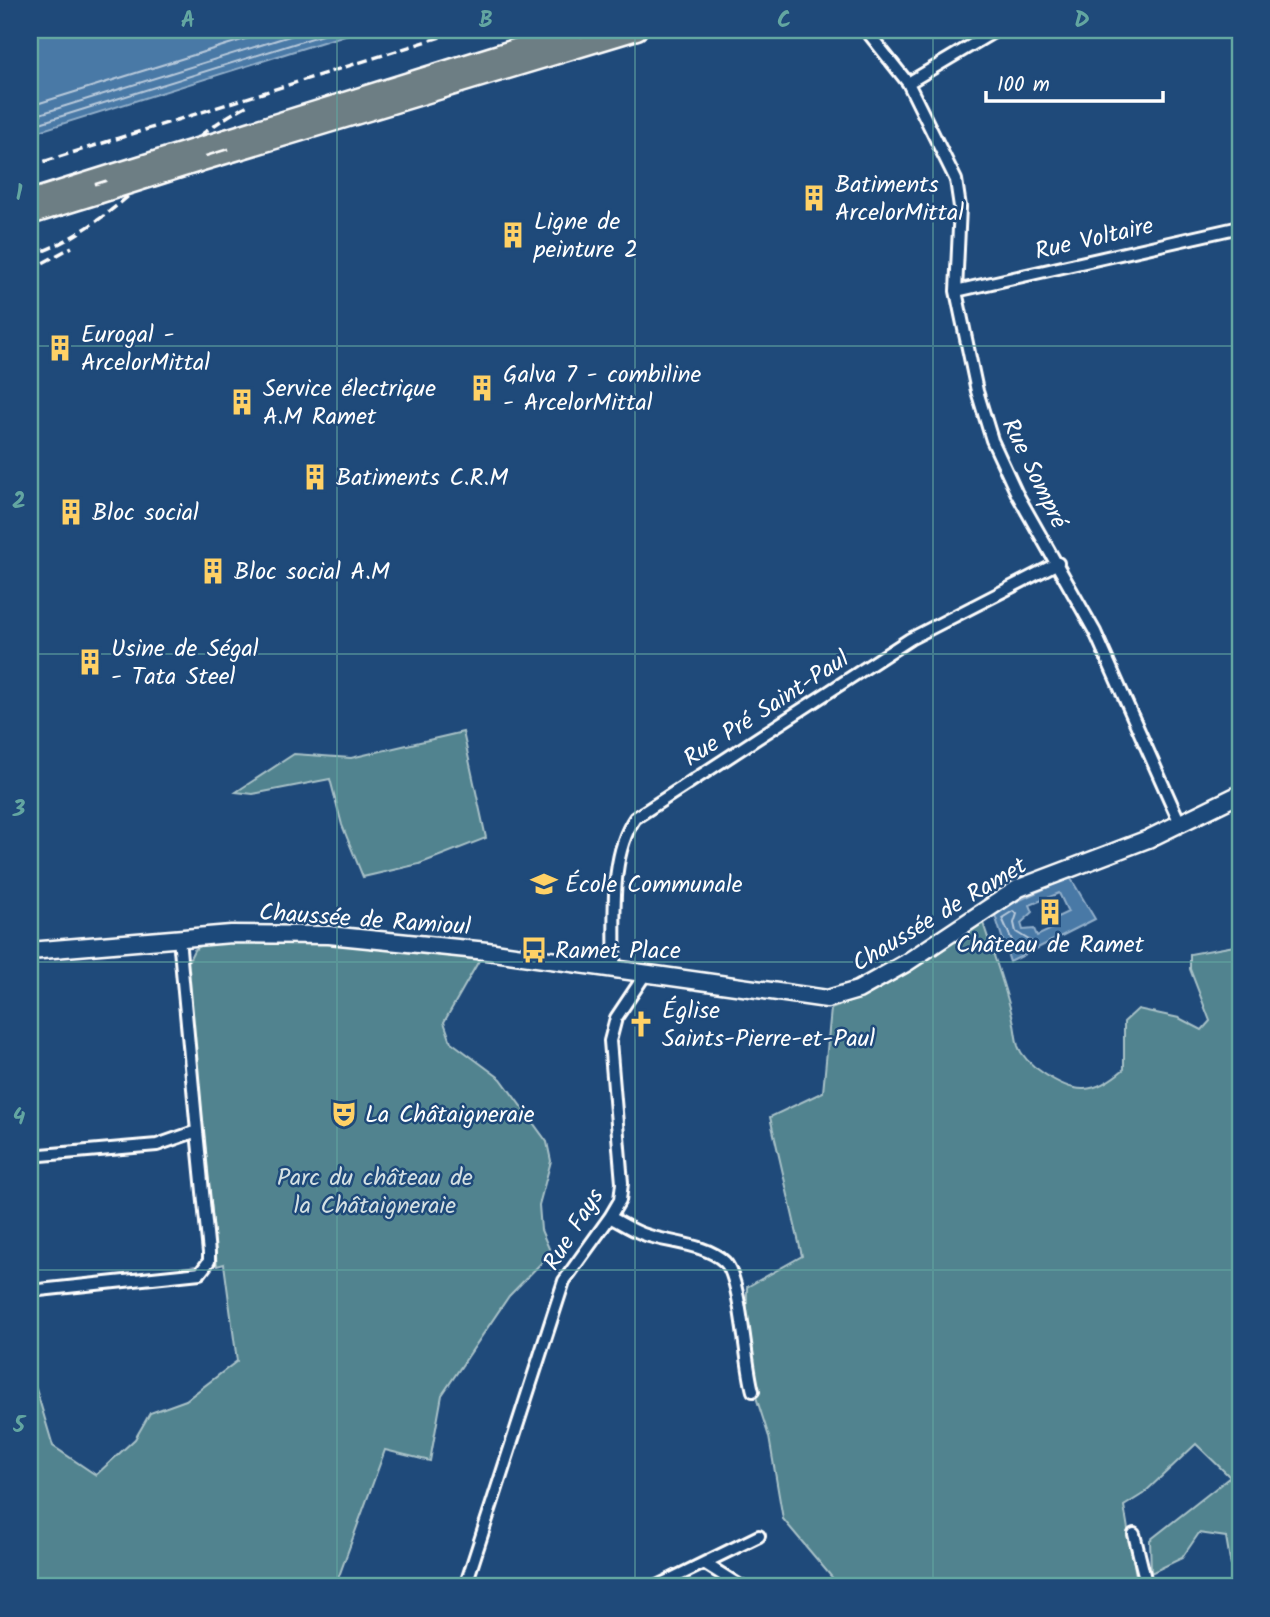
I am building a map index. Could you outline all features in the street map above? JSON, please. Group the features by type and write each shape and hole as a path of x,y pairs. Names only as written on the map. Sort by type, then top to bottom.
{"highway":[{"path":"30,200 576,30"},
{"path":"30,215 637,30"}],"main road":[{"name":"Chaussée de Ramet","path":"646,973 814,999 846,995 915,958 984,909 1019,888 1148,839 1240,794"},
{"name":"Chaussée de Ramioul","path":"30,951 179,938 284,933 348,936 614,968"},
{"path":"614,968 646,973"}],"street":[{"name":"Rue Sompré","path":"866,30 908,83 956,180 960,207 956,291 977,391 992,440 1017,494 1095,632 1180,823"},
{"path":"908,83 997,30"},
{"name":"Rue Voltaire","path":"956,291 1240,227"},
{"name":"Rue Pré Saint-Paul","path":"614,968 619,856 625,833 635,818 910,639 1058,564"},
{"path":"30,1290 190,1276 204,1269 209,1253 179,938"},
{"name":"Rue Fays","path":"465,1587 564,1281 620,1200 622,1183 610,1041 616,1018 646,973"},
{"path":"30,1156 157,1144 197,1131"},
{"path":"610,1217 642,1234 706,1252 725,1262 736,1282 746,1366 753,1391"},
{"path":"1134,1534 1146,1587"},
{"path":"655,1587 759,1536"},
{"path":"704,1563 742,1587"}],"green space":[{"path":"463,732 486,838 419,864 363,877 342,825 330,779 253,794 236,792 294,754 351,758"},
{"path":"978,922 983,923 998,968 1020,1050 1029,1061 1054,1080 1084,1089 1103,1084 1124,1069 1124,1022 1138,1009 1179,1018 1202,1030 1210,1021 1190,969 1190,954 1240,945 1240,1578 1232,1572 1226,1537 1199,1533 1182,1558 1151,1573 1150,1540 1230,1477 1196,1444 1143,1494 1124,1506 1138,1587 840,1587 783,1519 769,1437 746,1366 747,1287 802,1256 770,1117 823,1092 831,1009 871,993 909,972"},
{"name":"Parc du château de la Châtaigneraie","path":"301,939 481,957 444,1022 451,1042 501,1079 547,1142 551,1161 539,1205 541,1230 551,1253 509,1296 442,1395 430,1461 385,1450 335,1587 30,1587 30,1392 36,1389 53,1446 96,1475 135,1439 150,1413 186,1400 237,1361 224,1264 217,1266 187,964 194,950 208,942"}],"water":[{"path":"30,30 361,30 30,134"},
{"path":"1070,877 1095,919 1010,962 994,912","holes":["1059,893 1068,912 1053,919 1056,927 1037,936 1034,929 1023,930 1021,923 1033,912 1030,905"]}],"railway":[{"path":"30,166 463,30"},
{"path":"30,256 91,225 194,141 250,104"},
{"path":"30,270 72,247"}],"place":[{"name":"Batiments ArcelorMittal","path":"814,198"},
{"name":"Ligne de peinture 2","path":"513,235"},
{"name":"Eurogal - ArcelorMittal","path":"60,348"},
{"name":"Galva 7 - combiline - ArcelorMittal","path":"482,388"},
{"name":"Service électrique A.M Ramet","path":"242,402"},
{"name":"Batiments C.R.M","path":"315,477"},
{"name":"Bloc social","path":"71,512"},
{"name":"Bloc social A.M","path":"213,571"},
{"name":"Usine de Ségal - Tata Steel","path":"90,662"},
{"name":"École Communale","path":"544,884"},
{"name":"Château de Ramet","path":"1050,912"},
{"name":"Ramet Place","path":"534,950"},
{"name":"Église Saints-Pierre-et-Paul","path":"641,1024"},
{"name":"La Châtaigneraie","path":"344,1114"}]}
